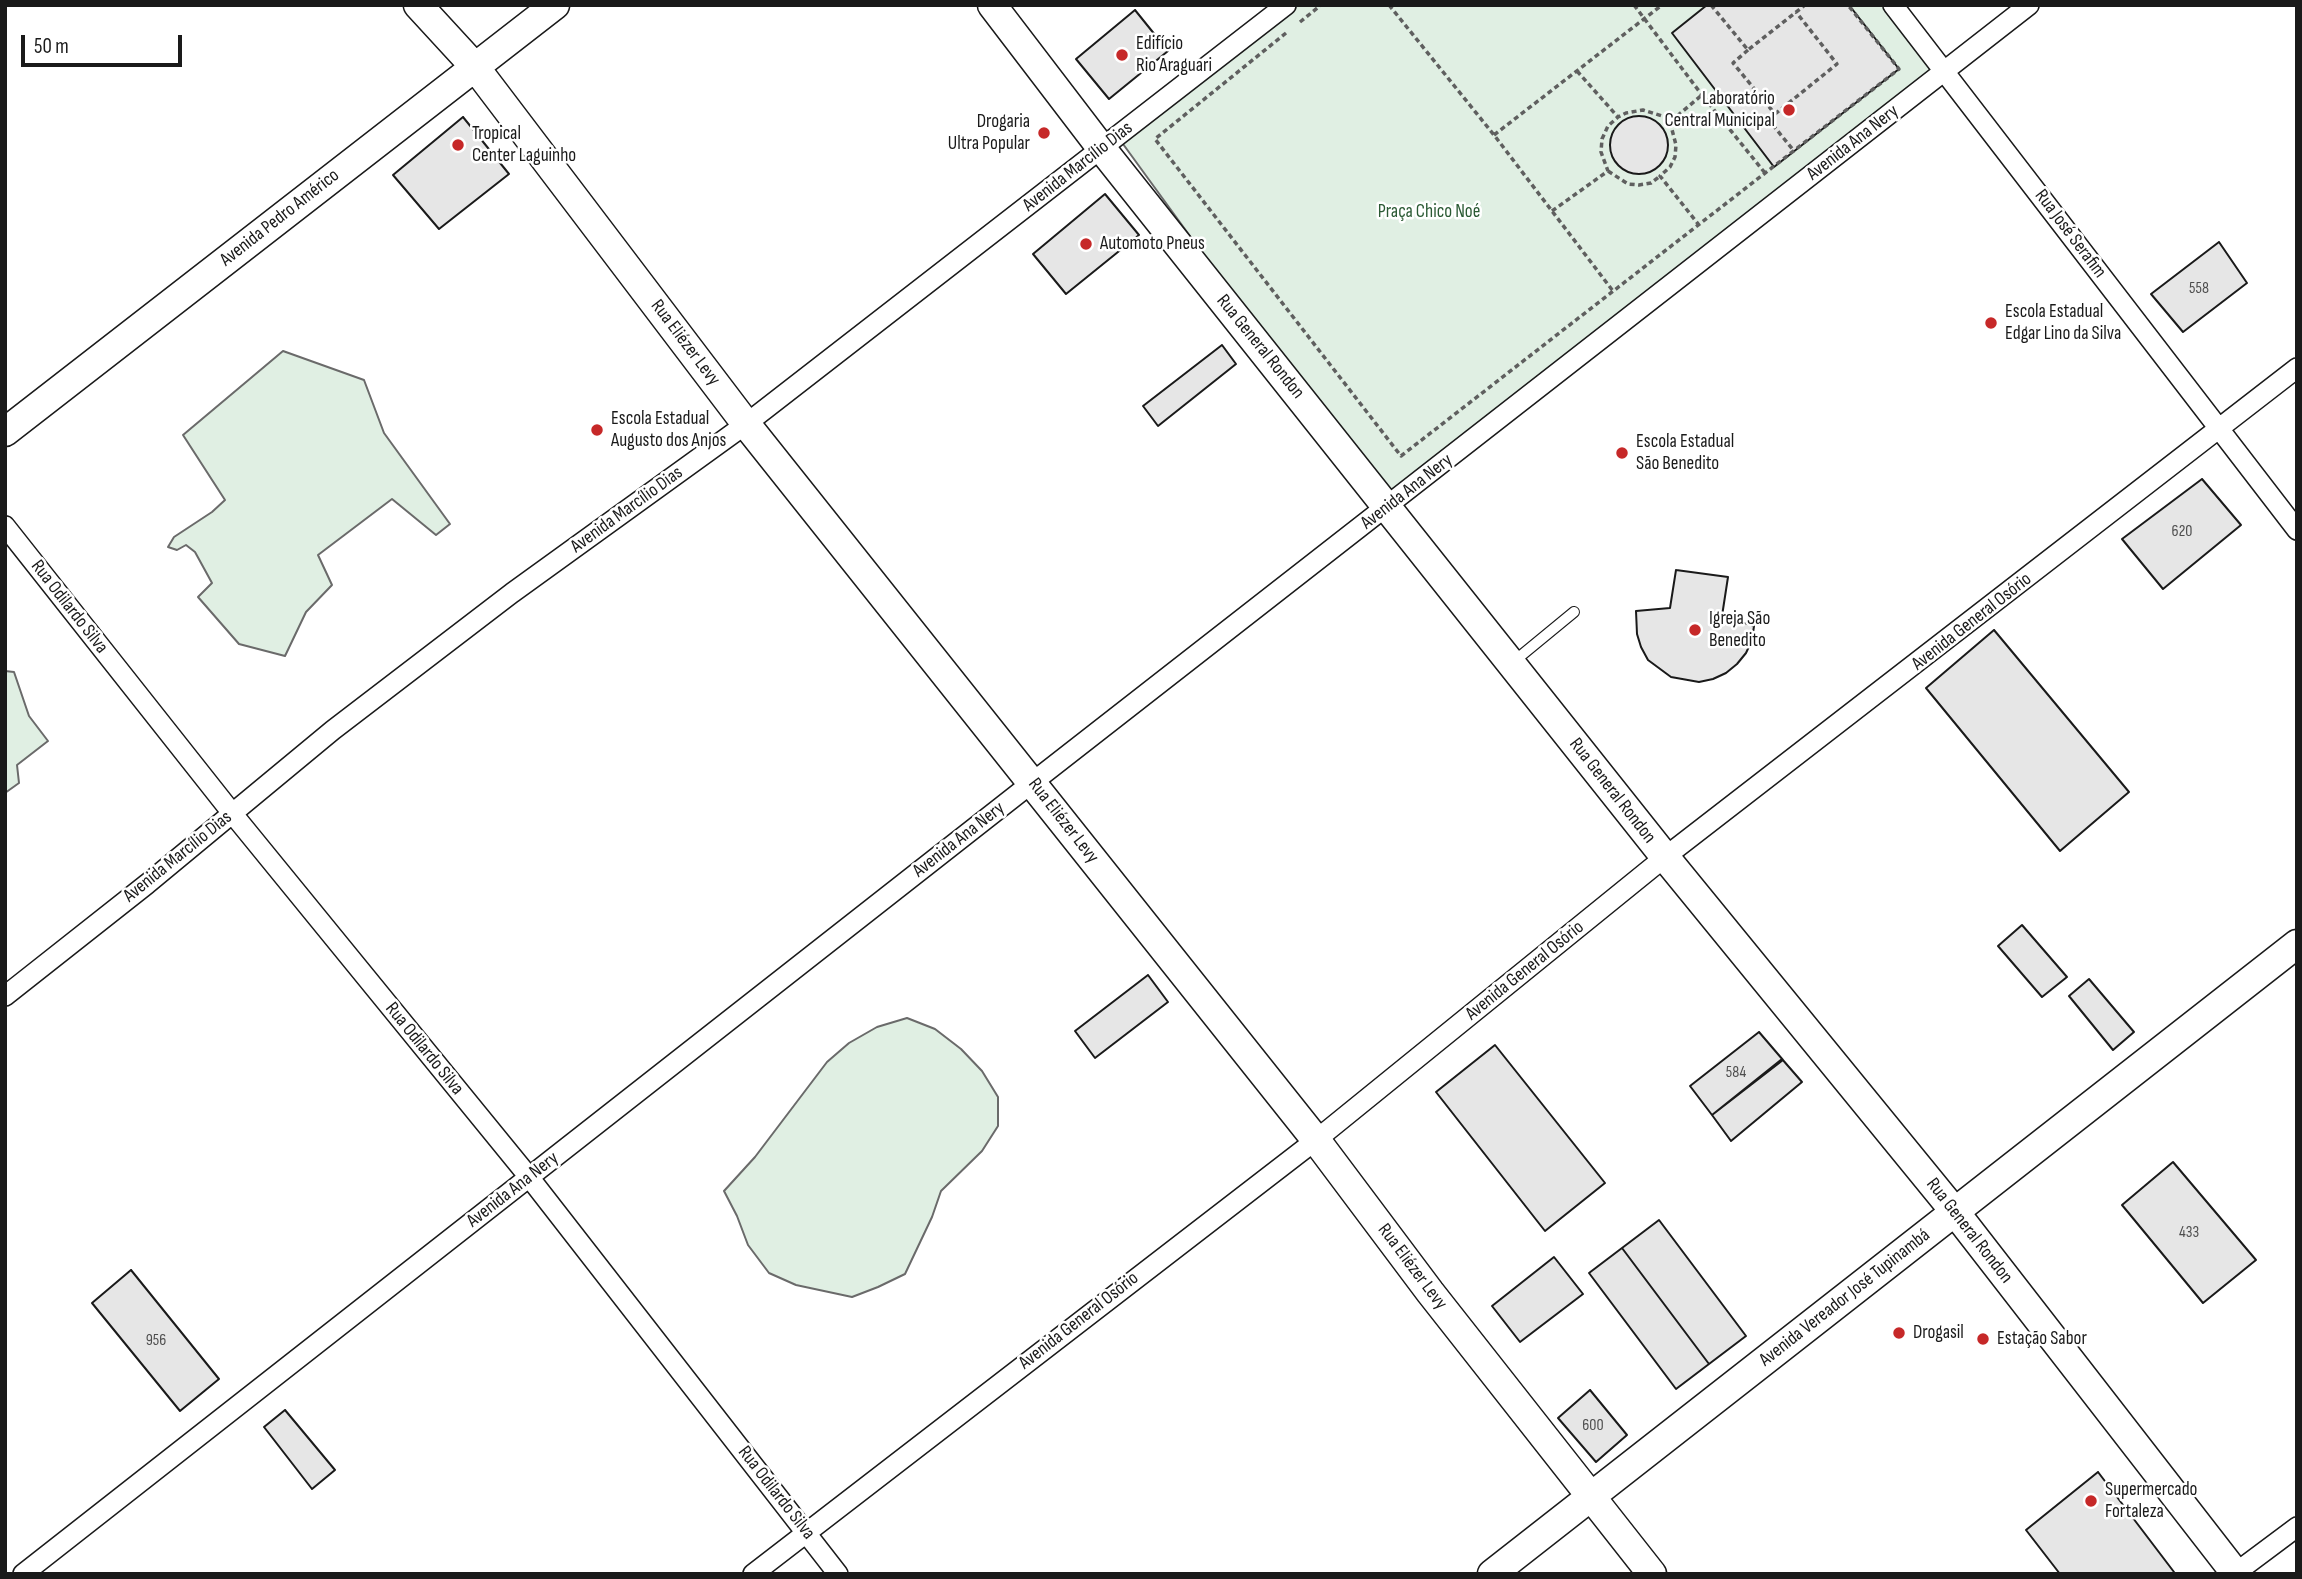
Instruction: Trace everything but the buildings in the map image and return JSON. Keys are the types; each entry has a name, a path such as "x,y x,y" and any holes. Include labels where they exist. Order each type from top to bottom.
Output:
{"main road":[{"name":"Rua Eliézer Levy","path":"418,5 475,67 746,424 1033,782 1652,1574"},
{"name":"Avenida Pedro Américo","path":"5,432 555,5"},
{"name":"Rua General Rondon","path":"992,5 1102,149 1665,858 1955,1212 2235,1573"},
{"name":"Avenida Vereador José Tupinambá","path":"1492,1574 2297,944"}],"street":[{"name":"Avenida Marcílio Dias","path":"5,996 147,884 333,730 512,593 746,424 1286,5"},
{"name":"Rua José Serafim","path":"1893,5 2297,530"},
{"name":"Avenida Ana Nery","path":"23,1574 2029,5"},
{"name":"Avenida General Osório","path":"753,1574 1315,1140 1665,858 2297,368"},
{"name":"Rua Odilardo Silva","path":"5,526 232,813 529,1177 838,1574"},
{"path":"2235,1573 2297,1527"}],"lane":[{"path":"1511,663 1574,612"}],"path":[{"path":"1300,22 1321,5"},
{"path":"1389,5 1494,135 1614,291"},
{"path":"1634,5 1765,173"},
{"path":"1494,135 1662,5"},
{"path":"1711,5 1748,50"},
{"path":"1775,114 1733,63 1805,5"},
{"path":"1290,30 1155,139 1401,456 1899,69 1848,5"},
{"path":"1795,151 1768,119 1837,64 1797,12"},
{"path":"1577,71 1618,117"},
{"path":"1670,122 1702,94"},
{"path":"1643,110 1662,116 1670,122 1676,145 1675,157 1670,167 1651,183 1628,184 1608,171 1601,152 1602,139 1608,126 1618,117 1643,110"},
{"path":"1552,211 1608,171"},
{"path":"1660,176 1699,225"}],"green space":[{"name":"Praça Chico Noé","path":"1276,5 1896,5 1946,71 1387,507 1115,133"},
{"path":"283,351 364,380 384,433 450,524 436,535 392,499 318,555 332,585 306,612 285,656 239,644 198,597 212,583 195,552 186,545 177,550 168,547 174,537 225,500 183,435"},
{"path":"5,671 14,672 29,716 48,741 17,765 19,783 5,793"},
{"path":"907,1018 935,1029 961,1049 982,1071 998,1097 998,1126 982,1151 941,1191 905,1274 852,1297 796,1285 769,1273 748,1245 724,1191 755,1157 827,1062 849,1043 877,1027"}],"place":[{"name":"Edifício Rio Araguari","path":"1122,55"},
{"name":"Laboratório Central Municipal","path":"1789,110"},
{"name":"Drogaria Ultra Popular","path":"1044,133"},
{"name":"Tropical Center Laguinho","path":"458,145"},
{"name":"Automoto Pneus","path":"1086,244"},
{"name":"Escola Estadual Edgar Lino da Silva","path":"1991,323"},
{"name":"Escola Estadual Augusto dos Anjos","path":"597,430"},
{"name":"Escola Estadual São Benedito","path":"1622,453"},
{"name":"Igreja São Benedito","path":"1695,630"},
{"name":"Drogasil","path":"1899,1333"},
{"name":"Estação Sabor","path":"1983,1339"},
{"name":"Supermercado Fortaleza","path":"2091,1501"}]}
